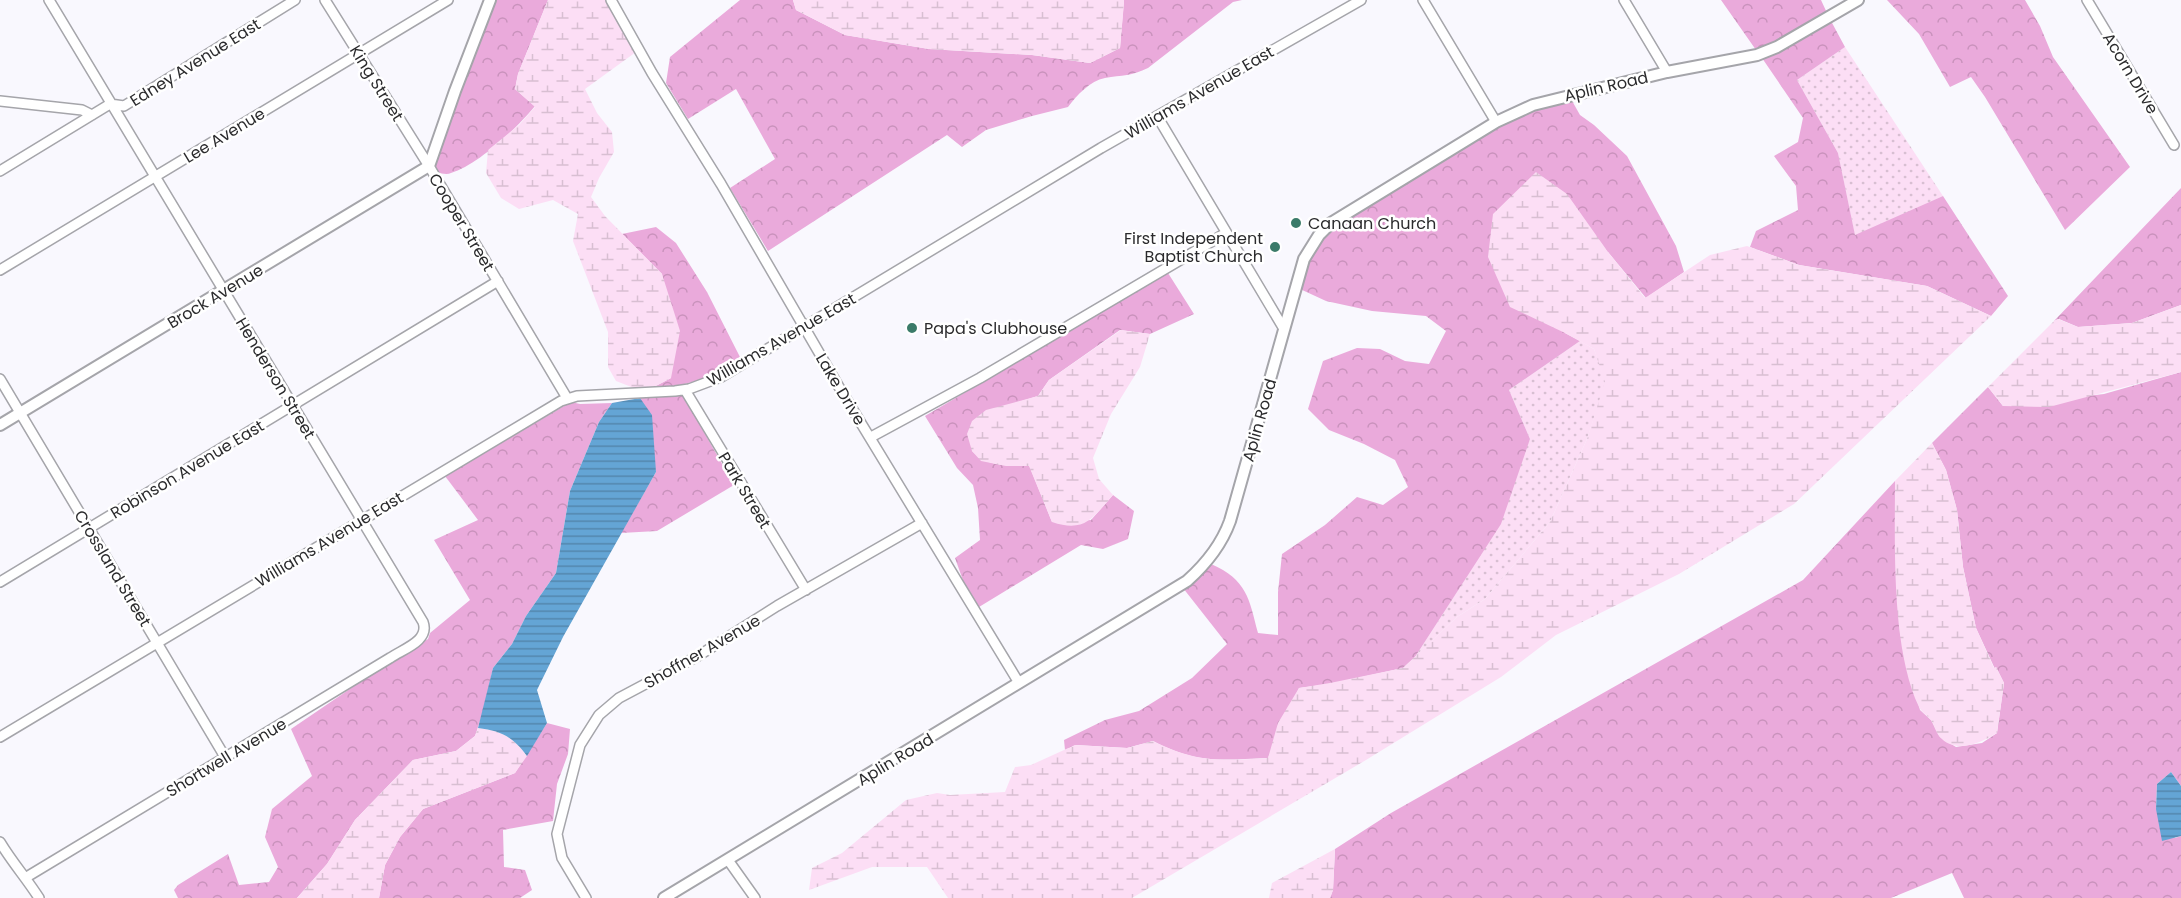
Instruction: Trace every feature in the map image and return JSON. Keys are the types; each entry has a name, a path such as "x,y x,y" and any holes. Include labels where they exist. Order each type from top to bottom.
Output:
{"street":[{"name":"Henderson Street","path":"49,0 423,622 425,634"},
{"name":"Edney Avenue East","path":"0,171 110,104 124,106 295,0"},
{"name":"King Street","path":"325,0 429,166"},
{"name":"Lee Avenue","path":"0,270 448,0"},
{"name":"Cooper Street","path":"490,0 429,166 567,398"},
{"name":"Lake Drive","path":"611,0 803,326 1019,683"},
{"name":"Williams Avenue East","path":"0,737 567,398 685,390 721,377 1157,116 1361,0"},
{"path":"1423,0 1496,122"},
{"path":"1624,0 1667,72"},
{"name":"Aplin Road","path":"664,898 1186,581 1210,558 1224,537 1230,521 1304,259 1323,230 1367,200 1496,122 1549,100 1769,51 1858,0"},
{"name":"Acorn Drive","path":"2087,0 2174,145"},
{"path":"0,102 82,110 92,115"},
{"path":"1157,116 1284,329"},
{"name":"Brock Avenue","path":"0,425 429,166"},
{"path":"871,437 980,378 1226,232"},
{"name":"Robinson Avenue East","path":"0,582 498,282"},
{"name":"Crossland Street","path":"0,379 225,757"},
{"name":"Park Street","path":"685,390 806,590"},
{"name":"Shoffner Avenue","path":"586,898 561,858 557,830 577,754 586,733 599,716 620,698 698,656 922,523"},
{"name":"Shortwell Avenue","path":"25,878 390,658 425,634"},
{"path":"0,842 17,870 39,898"},
{"path":"728,860 755,898"}],"green space":[{"path":"495,0 548,0 518,74 515,89 535,106 508,135 485,154 462,169 449,174 437,173 433,166"},
{"path":"548,0 606,0 636,52 585,89 597,113 612,132 614,152 591,197 605,216 662,274 680,331 671,378 652,388 634,388 616,381 608,367 608,332 573,241 578,214 553,200 519,209 501,198 486,173 488,150 519,125 535,107 515,89 518,74"},
{"path":"740,0 793,0 796,10 845,35 929,49 1032,55 1090,63 1120,48 1124,0 1242,0 1233,2 1148,68 1094,82 1068,107 986,130 962,147 947,135 768,251 730,188 775,159 736,89 688,119 666,83 670,57"},
{"path":"793,0 1124,0 1124,3 1120,48 1090,63 1032,55 929,49 845,35 796,10"},
{"path":"1721,0 1821,0 1827,13 1775,43 1756,50"},
{"path":"1887,0 2025,0 2040,26 2053,57 2130,167 2065,230 1971,77 1950,87 1919,34"},
{"path":"1831,21 1845,47 1797,80 1838,153 1855,235 1943,196 2008,296 1991,316 1927,286 1799,265 1750,247 1756,231 1798,210 1796,186 1774,156 1798,142 1803,118 1762,58"},
{"path":"1845,47 1943,196 1855,236 1838,153 1797,80"},
{"path":"1571,99 1580,115 1627,156 1676,246 1684,272 1646,298 1608,252 1565,333 1580,341 1509,390 1530,439 1501,524 1415,657 1403,668 1330,684 1299,688 1268,758 1209,759 1183,754 1153,741 1127,748 1076,745 1065,750 1064,740 1105,720 1139,711 1192,678 1227,644 1183,588 1211,564 1232,577 1245,591 1258,633 1278,635 1278,592 1282,554 1325,525 1357,497 1383,505 1408,487 1395,460 1329,430 1308,409 1323,361 1357,348 1380,349 1405,361 1429,364 1446,331 1426,316 1372,311 1326,301 1300,289 1309,263 1321,241 1334,227 1498,126 1535,109"},
{"path":"1536,172 1567,194 1608,252 1645,298 1710,255 1747,246 1799,265 1927,286 1991,316 1794,504 1679,574 1556,635 1501,677 1366,760 1132,898 948,898 927,867 872,867 809,890 812,868 842,853 906,800 937,793 950,795 1005,792 1015,767 1031,765 1075,745 1127,748 1153,741 1183,753 1209,759 1268,758 1278,723 1299,688 1403,668 1457,617 1485,599 1550,522 1587,439 1605,382 1594,349 1510,307 1488,257 1493,214"},
{"path":"2181,188 2181,305 2132,323 2078,327 2059,319 2054,321"},
{"path":"656,227 676,243 707,292 741,359 719,372 698,380 652,388 671,378 662,274 622,234"},
{"path":"1168,273 1194,314 1150,334 1120,330 1049,380 1038,396 1015,403 972,451 991,463 1029,465 1052,522 1091,520 1113,495 1134,511 1128,539 1103,549 1081,545 979,607 965,586 955,558 980,540 978,508 973,485 957,468 925,416"},
{"path":"2181,305 2181,372 2049,407 2003,406 1988,387 2058,319 2078,327 2132,323"},
{"path":"1121,330 1150,334 1140,367 1111,414 1093,458 1099,479 1113,495 1094,517 1081,524 1073,526 1052,522 1029,466 1006,466 981,461 972,451 967,434 972,421 986,410 1038,396 1049,380"},
{"path":"1580,341 1594,349 1606,382 1587,439 1550,522 1485,599 1457,617 1415,657 1466,578 1530,439 1509,390"},
{"path":"2181,372 2181,786 2171,772 2157,784 2156,808 2175,838 2181,836 2181,898 1964,898 1952,873 1891,898 1330,898 1333,890 1335,849 1391,813 1803,580 1895,481 1900,633 1920,710 1931,720 1940,737 1956,747 1982,743 1997,733 2004,683 1976,628 1963,567 1957,510 1946,470 1932,443 1988,387 2003,406 2104,394"},
{"path":"683,395 734,485 657,531 621,533 656,472 639,397"},
{"path":"571,402 612,403 599,422 570,491 556,573 526,616 512,644 493,668 475,736 456,751 413,760 355,820 327,864 297,898 178,898 174,890 178,885 228,854 239,885 269,882 278,867 265,837 272,809 312,776 291,729 428,639 430,633 470,600 434,540 478,520 445,476"},
{"path":"1932,443 1946,470 1957,510 1963,567 1976,628 1994,668 1996,667 2004,683 1997,733 1976,743 1960,746 1945,742 1939,736 1931,720 1919,707 1903,656 1896,596 1895,481"},
{"path":"547,723 570,729 568,754 557,784 553,821 503,830 504,867 525,870 532,890 520,898 379,898 385,865 400,837 423,809 515,773"},
{"path":"478,728 506,736 522,749 527,756 515,773 423,809 400,837 385,865 379,898 297,898 327,864 355,820 413,760 456,751 475,736"},
{"path":"1335,849 1333,890 1330,898 1269,898 1272,883"}],"water":[{"path":"640,398 652,415 656,472 563,637 537,690 547,723 527,756 505,736 478,728 493,668 512,644 526,616 556,573 570,491 599,422 612,403"},
{"path":"2171,772 2181,786 2181,836 2162,841 2156,809 2157,784"}],"place":[{"name":"Canaan Church","path":"1296,223"},
{"name":"First Independent Baptist Church","path":"1275,247"},
{"name":"Papa's Clubhouse","path":"912,328"}]}
